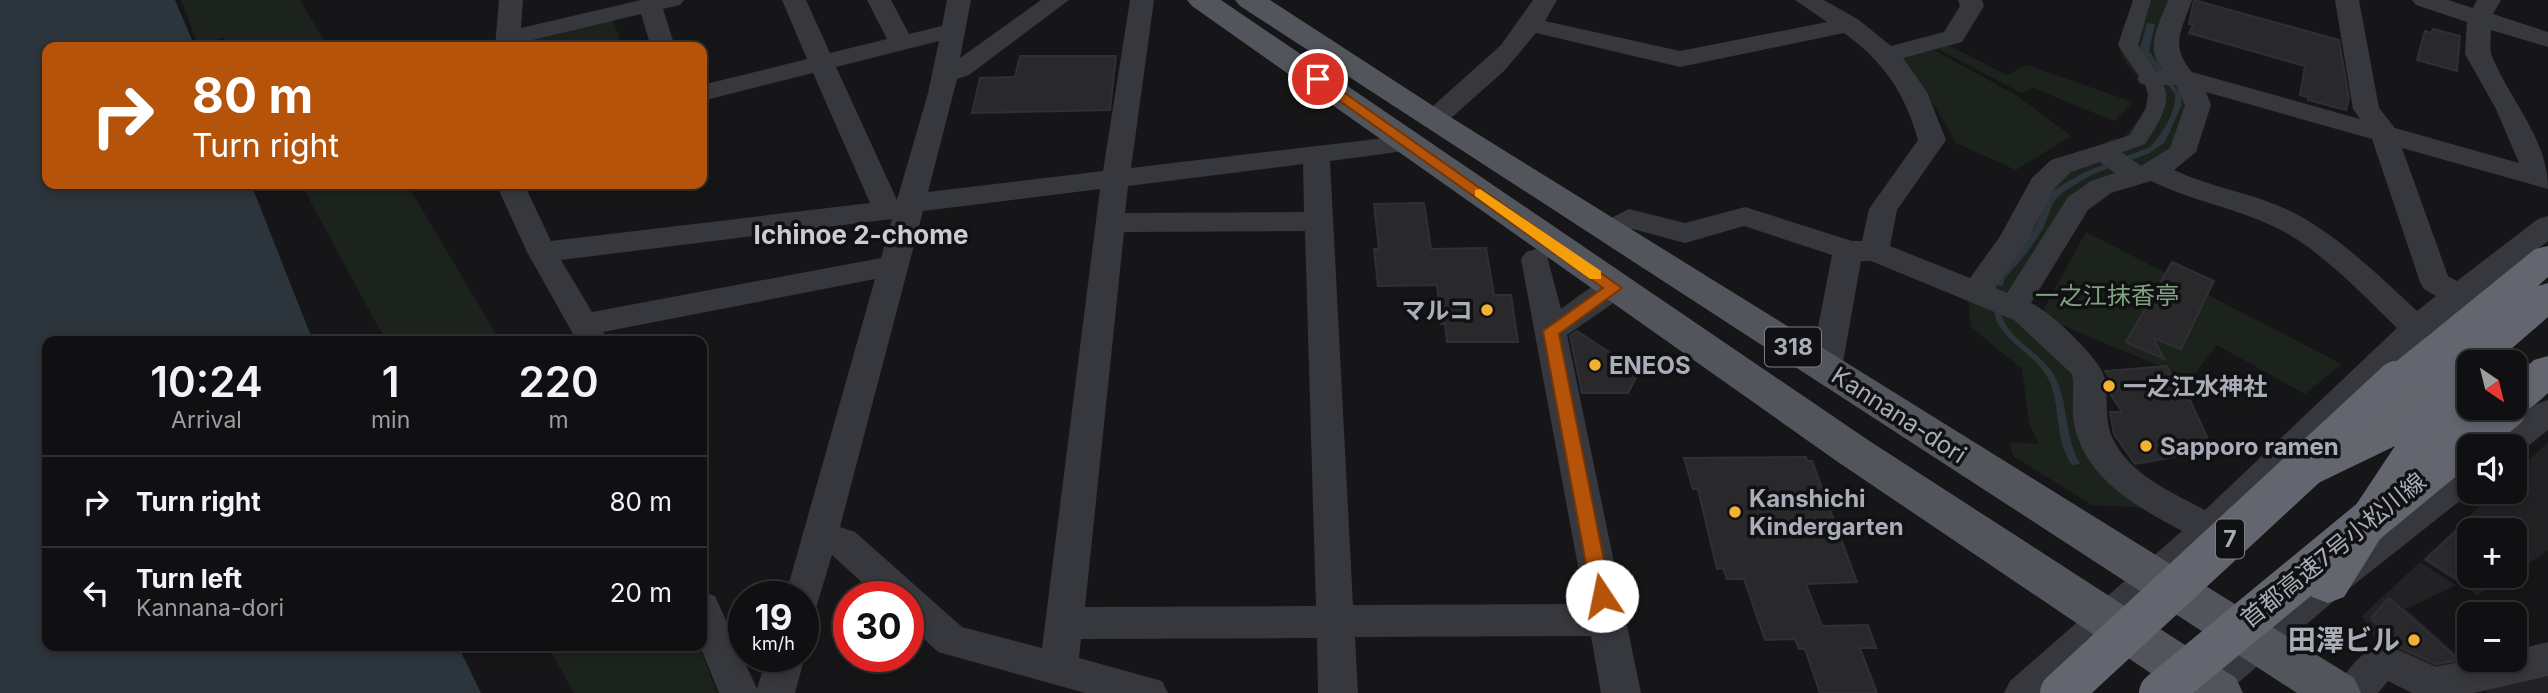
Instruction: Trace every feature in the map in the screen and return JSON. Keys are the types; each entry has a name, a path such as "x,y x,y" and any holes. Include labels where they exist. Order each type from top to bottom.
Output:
{"highway":[{"name":"7","path":"2061,693 2397,382 2548,258"},
{"path":"2485,350 2548,296"},
{"path":"2524,350 2548,329"},
{"name":"首都高速7号小松川線","path":"2160,693 2532,410 2548,370"},
{"path":"2216,521 2376,438 2450,404"},
{"path":"2328,584 2408,459 2450,404"}],"main road":[{"name":"Kannana-dori","path":"1202,0 1422,132 1611,230 2337,693"},
{"name":"Kannana-dori","path":"1250,0 1422,132 1614,288 2208,690"}],"street":[{"path":"508,42 511,0"},
{"path":"794,0 822,63 902,206"},
{"path":"879,0 901,43"},
{"path":"807,581 892,266 902,206 945,75 959,0"},
{"path":"945,75 960,70 1058,0"},
{"path":"1059,669 1115,180 1142,0"},
{"path":"542,252 1316,153 1422,132 1490,71 1532,25 1545,0"},
{"path":"1807,0 1850,24 1888,54 1926,112 1932,140 1883,209 1861,251 1826,368"},
{"path":"1888,54 1954,37 1972,6 1970,0"},
{"path":"1976,293 2012,241 2042,184 2061,166 2126,165 2182,152 2198,105 2192,88 2165,78 2129,45 2142,0"},
{"path":"2013,307 2078,204 2126,165 2132,143 2149,124 2165,78 2165,44 2180,0"},
{"path":"2347,0 2367,109 2383,131 2435,282 2457,295"},
{"path":"2424,0 2484,9 2548,40"},
{"path":"512,42 651,3 662,42"},
{"path":"2484,9 2478,54 2543,178"},
{"path":"1532,25 1680,59 1850,24"},
{"path":"707,92 954,30"},
{"path":"2165,78 2383,131 2543,178"},
{"path":"1316,153 1338,693"},
{"path":"2126,165 2195,191 2226,197 2288,222 2348,264 2417,328"},
{"path":"512,189 542,252 589,333 892,266"},
{"path":"1611,230 1629,218 1685,233 1745,216 1861,251 2025,312 2087,369 2091,379 2091,426 2103,457 2141,492 2216,521"},
{"path":"1112,223 1320,221"},
{"path":"2024,693 2216,521 2417,328 2548,226"},
{"path":"1536,259 1621,693"},
{"path":"1550,331 1614,288"},
{"path":"2514,434 2532,410"},
{"path":"2208,690 2258,643 2328,584 2457,483"},
{"path":"819,539 842,542 885,581"},
{"path":"924,616 951,640 1148,693"},
{"path":"707,619 739,693"},
{"path":"1065,623 1607,620"},
{"path":"2354,693 2382,660 2441,689 2548,659"},
{"path":"775,693 781,672"}],"shaded area":[{"path":"0,0 175,0 193,42 42,42 42,189 253,189 311,336 42,336 42,651 460,651 481,693 0,693"},
{"path":"2147,23 2155,24 2149,51 2181,95 2182,104 2165,142 2150,153 2091,175 2062,193 2053,203 2043,229 2005,278 2002,287 1994,284 2036,226 2046,200 2055,189 2085,172 2150,147 2163,130 2171,116 2175,94 2140,49"},
{"path":"1994,306 2001,310 2003,319 2014,335 2039,357 2058,383 2074,452 2080,464 2072,465 2066,454 2051,384 2039,365 1999,326"},
{"path":"2548,442 2548,551 2527,564 2527,518 2467,518 2482,504 2527,504 2527,462"},
{"path":"2457,527 2457,582 2422,560"},
{"path":"2420,562 2456,585 2406,609 2457,655 2457,670 2438,678 2381,648 2362,616"},
{"path":"2466,588 2488,588 2477,595"},
{"path":"2548,672 2548,693 2486,693 2487,687"}],"green space":[{"path":"181,0 300,0 325,42 226,42 223,38 197,42"},
{"path":"2135,0 2171,0 2188,101 2172,148 2152,162 2092,181 2008,295 1972,285 2034,179 2112,139 2124,138 2144,112 2150,91 2129,67 2120,50 2122,31"},
{"path":"612,18 621,42 516,42"},
{"path":"1946,44 2007,75 2026,65 2133,102 2114,121 2033,88 2021,93 1934,47"},
{"path":"1934,50 2016,95 2071,136 2016,170 1956,143 1939,113 1897,57"},
{"path":"304,189 410,189 497,336 383,336"},
{"name":"一之江抹香亭","path":"2086,232 2342,364 2305,394 2217,345 2191,379 2040,316"},
{"path":"1968,298 2018,317 2077,371 2079,383 2151,508 2092,505 2013,456 2009,442 2039,444 2029,423 2022,369 1971,327"},
{"path":"551,651 701,651 717,693 574,693"}],"building":[{"path":"2194,0 2339,40 2349,98 2346,110 2308,100 2308,97 2300,95 2305,66 2189,33 2193,25 2189,24"},
{"path":"2433,29 2460,36 2457,71 2417,60 2425,31 2431,33"},
{"path":"1020,56 1116,56 1110,110 972,113 980,78 1015,77"},
{"path":"1424,203 1431,249 1486,248 1494,295 1511,295 1518,342 1447,342 1445,324 1441,324 1437,285 1378,286 1374,249 1379,249 1374,204"},
{"path":"2172,262 2214,281 2181,349 2153,338 2164,359 2126,342"},
{"path":"1577,331 1639,372 1628,393 1582,393 1570,336"},
{"path":"2167,366 2184,399 2190,400 2213,450 2135,464 2114,434 2110,412 2122,412 2109,392 2108,383 2114,383 2105,371"},
{"path":"1806,457 1807,461 1812,461 1857,582 1806,584 1822,626 1868,625 1876,648 1860,648 1877,693 1820,693 1805,649 1799,649 1795,639 1765,640 1744,579 1727,579 1723,568 1717,569 1698,489 1693,489 1684,458"},
{"path":"2457,530 2457,579 2426,559"},
{"name":"田澤ビル","path":"2389,598 2457,660 2436,664 2399,647 2371,618"}],"slow traffic":[{"path":"1480,193 1596,275"}],"place":[{"name":"マルコ","path":"1487,310"},
{"name":"ENEOS","path":"1595,365"},
{"name":"一之江水神社","path":"2109,386"},
{"name":"Sapporo ramen","path":"2146,446"},
{"name":"Kanshichi Kindergarten","path":"1735,512"},
{"name":"田澤ビル","path":"2414,640"}],"district":[{"name":"Ichinoe 2-chome","path":"861,234"}],"route":[{"path":"1318,79 1614,288 1550,331 1602,596"}]}
